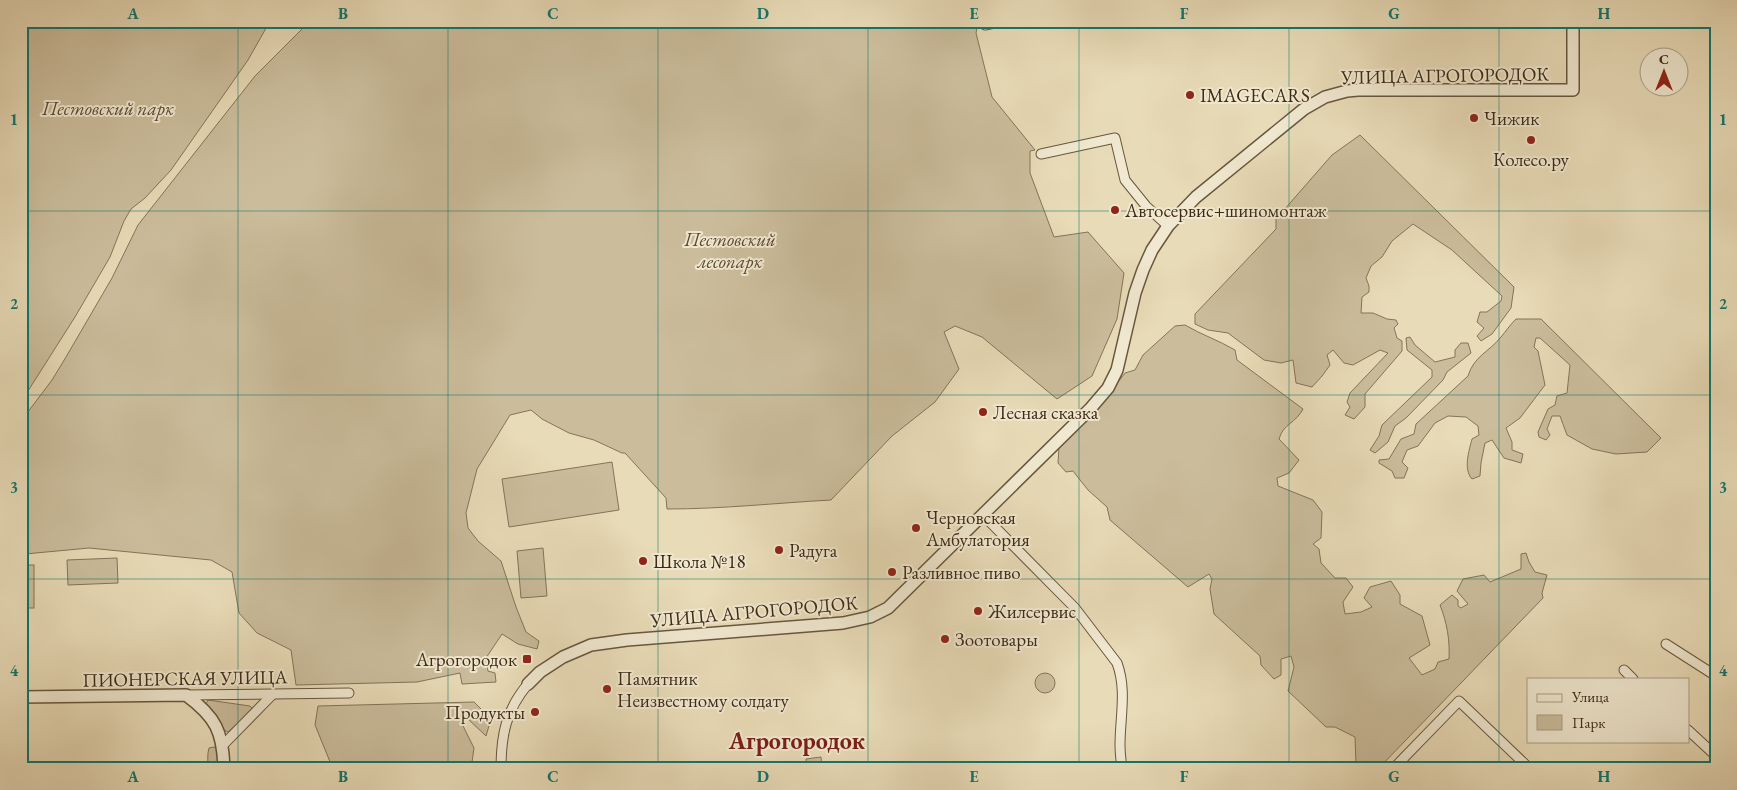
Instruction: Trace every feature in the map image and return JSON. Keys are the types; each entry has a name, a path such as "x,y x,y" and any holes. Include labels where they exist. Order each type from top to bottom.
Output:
{"street":[{"path":"985,25 1004,21"},
{"name":"УЛИЦА АГРОГОРОДОК","path":"501,769 505,725 511,708 528,684 540,672 578,650 627,640 843,623 870,618 888,608 1108,388 1117,370 1128,316 1143,270 1152,250 1168,226 1196,197 1304,109 1325,97 1346,91 1573,90 1573,21"},
{"path":"1041,154 1116,138 1125,180 1146,206 1168,226"},
{"path":"983,515 1075,608 1117,663 1123,686 1120,746 1122,769"},
{"path":"1666,644 1716,676"},
{"path":"1624,670 1632,678"},
{"path":"222,745 273,694"},
{"name":"ПИОНЕРСКАЯ УЛИЦА","path":"21,697 349,694"},
{"path":"186,695 205,709 218,728 224,769"},
{"path":"1394,768 1459,701 1530,769"},
{"path":"1690,732 1716,756"}],"green space":[{"name":"Пестовский парк","path":"21,21 268,21 248,60 171,170 145,198 131,209 124,221 110,257 75,317 21,402"},
{"name":"Пестовский лесопарк","path":"310,21 978,21 976,33 992,97 1035,150 1030,151 1030,173 1054,237 1088,232 1124,273 1117,319 1092,376 1057,399 982,337 955,326 944,332 959,369 935,402 892,436 831,500 667,509 666,498 625,453 594,440 569,433 542,419 531,410 510,415 477,469 466,513 468,528 478,541 501,561 526,632 539,641 537,649 518,644 502,634 486,658 488,671 495,673 496,682 462,684 460,673 417,682 296,685 291,650 257,633 239,613 232,572 211,560 89,548 21,554 21,421 52,380 66,357 112,278 138,225 255,76"},
{"path":"1360,135 1514,287 1511,308 1492,334 1481,341 1477,336 1484,328 1477,322 1480,312 1487,312 1501,301 1502,296 1452,250 1413,224 1392,241 1382,257 1371,266 1366,278 1369,292 1362,297 1361,313 1373,313 1387,319 1396,320 1398,324 1394,328 1397,338 1402,341 1402,351 1365,394 1365,407 1354,419 1345,415 1350,407 1347,402 1350,393 1388,353 1380,350 1353,365 1344,363 1333,350 1327,355 1330,365 1312,387 1296,383 1293,360 1281,363 1264,360 1228,333 1208,330 1195,324 1195,314 1276,229 1276,219 1332,155"},
{"path":"1516,319 1541,319 1661,438 1647,452 1616,454 1592,449 1567,435 1560,416 1552,416 1547,429 1550,435 1546,440 1539,437 1538,432 1548,409 1555,405 1557,396 1567,393 1570,365 1540,338 1536,338 1534,347 1538,351 1545,385 1520,418 1506,428 1512,442 1512,450 1523,454 1521,463 1504,458 1492,440 1485,443 1480,476 1472,479 1467,465 1472,439 1479,435 1478,426 1466,417 1448,416 1435,423 1418,446 1407,450 1402,462 1408,468 1404,478 1395,478 1392,471 1379,463 1379,460 1389,459 1401,439 1414,434 1416,424 1468,376 1478,359"},
{"path":"1185,325 1235,350 1237,360 1303,409 1283,430 1279,439 1299,460 1289,473 1277,478 1278,486 1313,500 1322,512 1321,538 1313,544 1319,549 1321,563 1335,578 1346,578 1353,587 1343,602 1345,614 1361,612 1372,607 1364,598 1370,587 1391,581 1400,595 1400,604 1422,616 1430,645 1409,658 1422,675 1435,669 1438,662 1449,659 1448,632 1440,605 1452,595 1458,600 1458,606 1461,608 1468,604 1457,591 1463,579 1484,575 1490,582 1521,569 1521,554 1526,553 1535,572 1547,575 1542,593 1543,598 1378,769 1351,769 1356,765 1355,737 1335,727 1326,727 1288,691 1294,667 1291,656 1281,659 1281,675 1274,679 1261,665 1260,656 1214,614 1210,589 1212,579 1209,574 1188,587 1110,520 1107,507 1088,490 1073,471 1066,472 1058,463 1059,447 1105,399 1125,373 1135,370 1143,355 1175,326"},
{"path":"1410,337 1415,345 1435,362 1455,357 1455,350 1461,343 1468,343 1471,353 1447,372 1443,380 1406,418 1395,426 1388,442 1375,453 1370,450 1379,436 1382,425 1432,377 1432,370 1407,350 1406,338"},
{"path":"612,462 619,510 509,527 502,479"},
{"path":"543,548 547,596 521,598 517,551"},
{"path":"117,558 118,583 68,585 67,560"},
{"path":"21,565 34,565 34,608 21,608"},
{"path":"1045,673 1052,676 1055,683 1052,690 1045,693 1038,690 1035,683 1038,676"},
{"path":"208,700 250,706 253,709 228,732 224,730 206,704"},
{"path":"474,702 491,719 486,736 467,718 462,724 474,748 471,769 333,769 315,725 318,706"},
{"path":"214,747 219,750 219,769 208,769 209,748"},
{"path":"821,757 822,769 807,769 806,759"}],"place":[{"name":"IMAGECARS","path":"1190,95"},
{"name":"Чижик","path":"1474,118"},
{"name":"Колесо.ру","path":"1531,140"},
{"name":"Автосервис+шиномонтаж","path":"1115,210"},
{"name":"Лесная сказка","path":"983,412"},
{"name":"Черновская Амбулатория","path":"916,528"},
{"name":"Радуга","path":"779,550"},
{"name":"Школа №18","path":"643,561"},
{"name":"Разливное пиво","path":"892,572"},
{"name":"Жилсервис","path":"978,611"},
{"name":"Зоотовары","path":"945,639"},
{"name":"Агрогородок","path":"527,659"},
{"name":"Памятник Неизвестному солдату","path":"607,689"},
{"name":"Продукты","path":"535,712"}],"district":[{"name":"Агрогородок","path":"797,741"}]}
